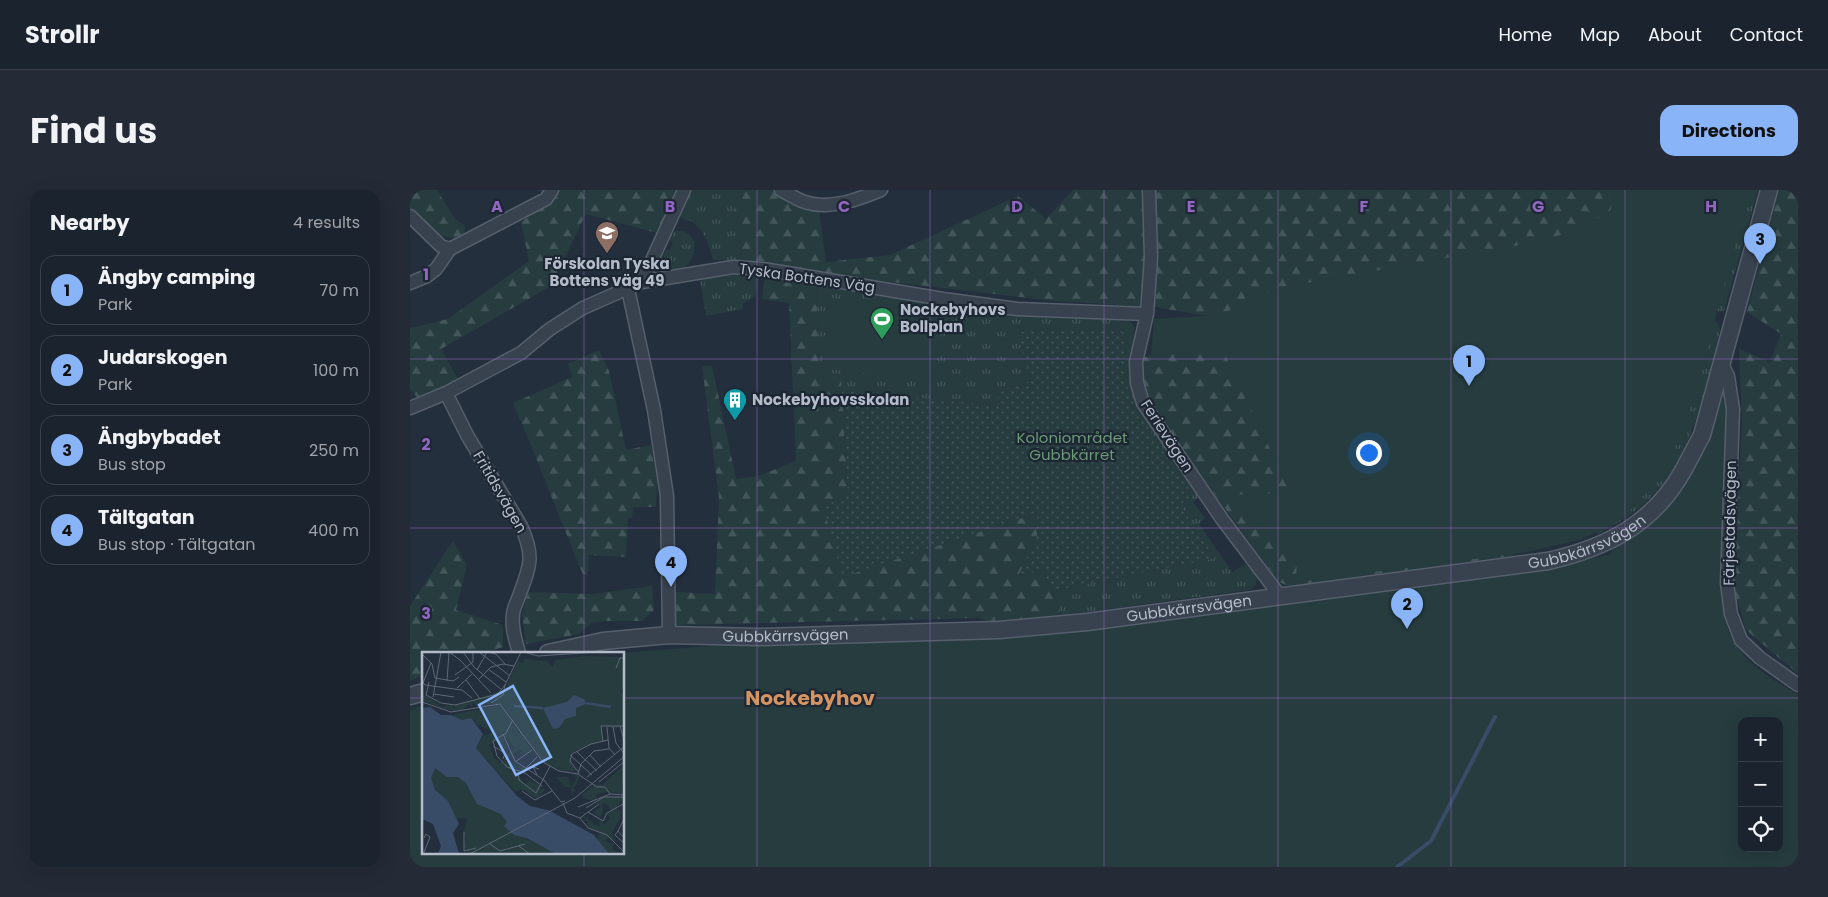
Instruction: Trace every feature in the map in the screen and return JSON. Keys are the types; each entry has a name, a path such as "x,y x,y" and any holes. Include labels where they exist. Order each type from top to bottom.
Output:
{"street":[{"path":"410,283 427,276 436,269 450,250 546,199 552,190"},
{"path":"642,282 684,190"},
{"path":"782,190 803,201 823,206 862,198 881,190"},
{"name":"Ferievägen","path":"1149,190 1151,244 1147,314 1136,362 1136,384 1143,403 1222,518 1280,596"},
{"name":"Gubbkärrsvägen","path":"553,652 603,641 669,635 759,637 999,630 1087,622 1548,561 1572,556 1606,543 1643,519 1664,498 1683,471 1702,435 1769,190"},
{"path":"410,216 441,246 450,250"},
{"name":"Tyska Bottens Väg","path":"410,408 446,393 521,353 550,329 583,308 642,282 734,267 763,269 943,299 1017,309 1147,314"},
{"path":"628,289 654,410 667,496 669,635"},
{"name":"Färjestadsvägen","path":"1722,364 1728,376 1733,409 1727,583 1731,614 1741,640 1760,658 1798,685"},
{"name":"Fritidsvägen","path":"446,393 467,434 528,540 531,556 513,614 519,652"}],"green space":[{"path":"410,190 437,190 455,219 465,226 464,234 456,238 449,238 435,230 410,208"},
{"path":"540,190 679,190 657,233 586,214 551,286 441,349 458,379 418,398 410,389 410,328 448,319 529,261 521,222 547,204"},
{"path":"690,190 732,190 742,261 713,260 706,238 698,226 677,217"},
{"path":"732,190 782,190 818,204 826,262 890,255 1018,196 1046,219 1073,190 1617,190 1610,212 1574,231 1513,556 1288,586 1279,582 1149,405 1141,374 1142,358 1151,355 1208,316 1155,307 1055,301 874,280 742,261"},
{"path":"1617,190 1750,190 1688,418 1667,467 1624,518 1580,540 1527,552 1296,582 1297,562 1228,495 1291,493 1223,350 1151,355 1154,319 1219,315 1278,288 1537,242 1574,231 1610,212"},
{"path":"1750,190 1758,190 1724,311 1719,312 1709,308"},
{"path":"1779,190 1798,190 1798,674 1746,630 1734,590 1742,420 1739,349 1770,362 1781,334 1747,312"},
{"path":"675,231 686,232 692,238 694,246 693,255 689,263 682,268 672,269 660,263 666,250 670,250 673,242 670,240"},
{"path":"734,275 758,276 756,295 743,304 743,309 706,316 700,281"},
{"path":"765,276 816,283 819,373 841,376 848,496 843,576 1038,513 1037,539 1020,574 1043,571 1062,615 997,623 978,618 676,625 672,620 674,592 715,594 719,497 702,366 712,366 736,479 758,476 796,461 789,303 762,299"},
{"path":"816,283 1126,318 1134,326 1130,379 1139,407 1201,495 1193,502 1205,518 1199,524 1232,572 1244,565 1248,565 1257,577 1256,585 1250,590 1062,615 1052,591 1214,558 1180,505 1193,495 1135,407 1124,378 1127,333 1019,332 1031,383 1003,389 994,405 842,391 840,376 819,373"},
{"name":"Nockebyhovs Bollplan","path":"830,298 943,312 934,382 822,368"},
{"path":"1699,313 1716,321 1720,330 1702,400 1686,445 1662,485 1645,503 1598,534 1597,530"},
{"name":"Koloniområdet Gubbkärret","path":"1082,328 1127,333 1124,378 1135,407 1193,495 1180,505 1215,558 1052,591 1043,571 1019,574 1037,539 1037,513 843,577 823,506 848,496 842,391 994,405 1003,389 1031,383 1018,332"},
{"path":"599,350 609,371 626,450 651,445 657,482 656,507 633,507 632,518 628,518 626,557 589,555 588,575 583,575 513,403 572,377 568,364"},
{"path":"1722,388 1726,398 1723,532 1725,616 1732,639 1745,657 1780,684 1798,695 1798,867 410,867 410,710 422,705 422,854 625,854 625,653 765,642 988,639 1073,631 1508,575 1554,568 1611,554 1613,545 1648,523"},
{"path":"453,541 467,565 456,610 503,625 503,647 487,652 422,652 422,676 410,681 410,606"},
{"path":"652,586 654,610 642,621 591,623 579,634 526,644 522,614 528,592 591,594"}],"waterway":[{"path":"1397,867 1431,841 1495,717"}],"place":[{"name":"Förskolan Tyska Bottens väg 49","path":"607,254"},
{"name":"Ängbybadet","path":"1760,264"},
{"name":"Nockebyhovs Bollplan","path":"882,340"},
{"name":"Ängby camping","path":"1469,386"},
{"name":"Nockebyhovsskolan","path":"735,421"},
{"name":"Tältgatan","path":"671,587"},
{"name":"Judarskogen","path":"1407,629"}],"district":[{"name":"Nockebyhov","path":"810,698"}]}
